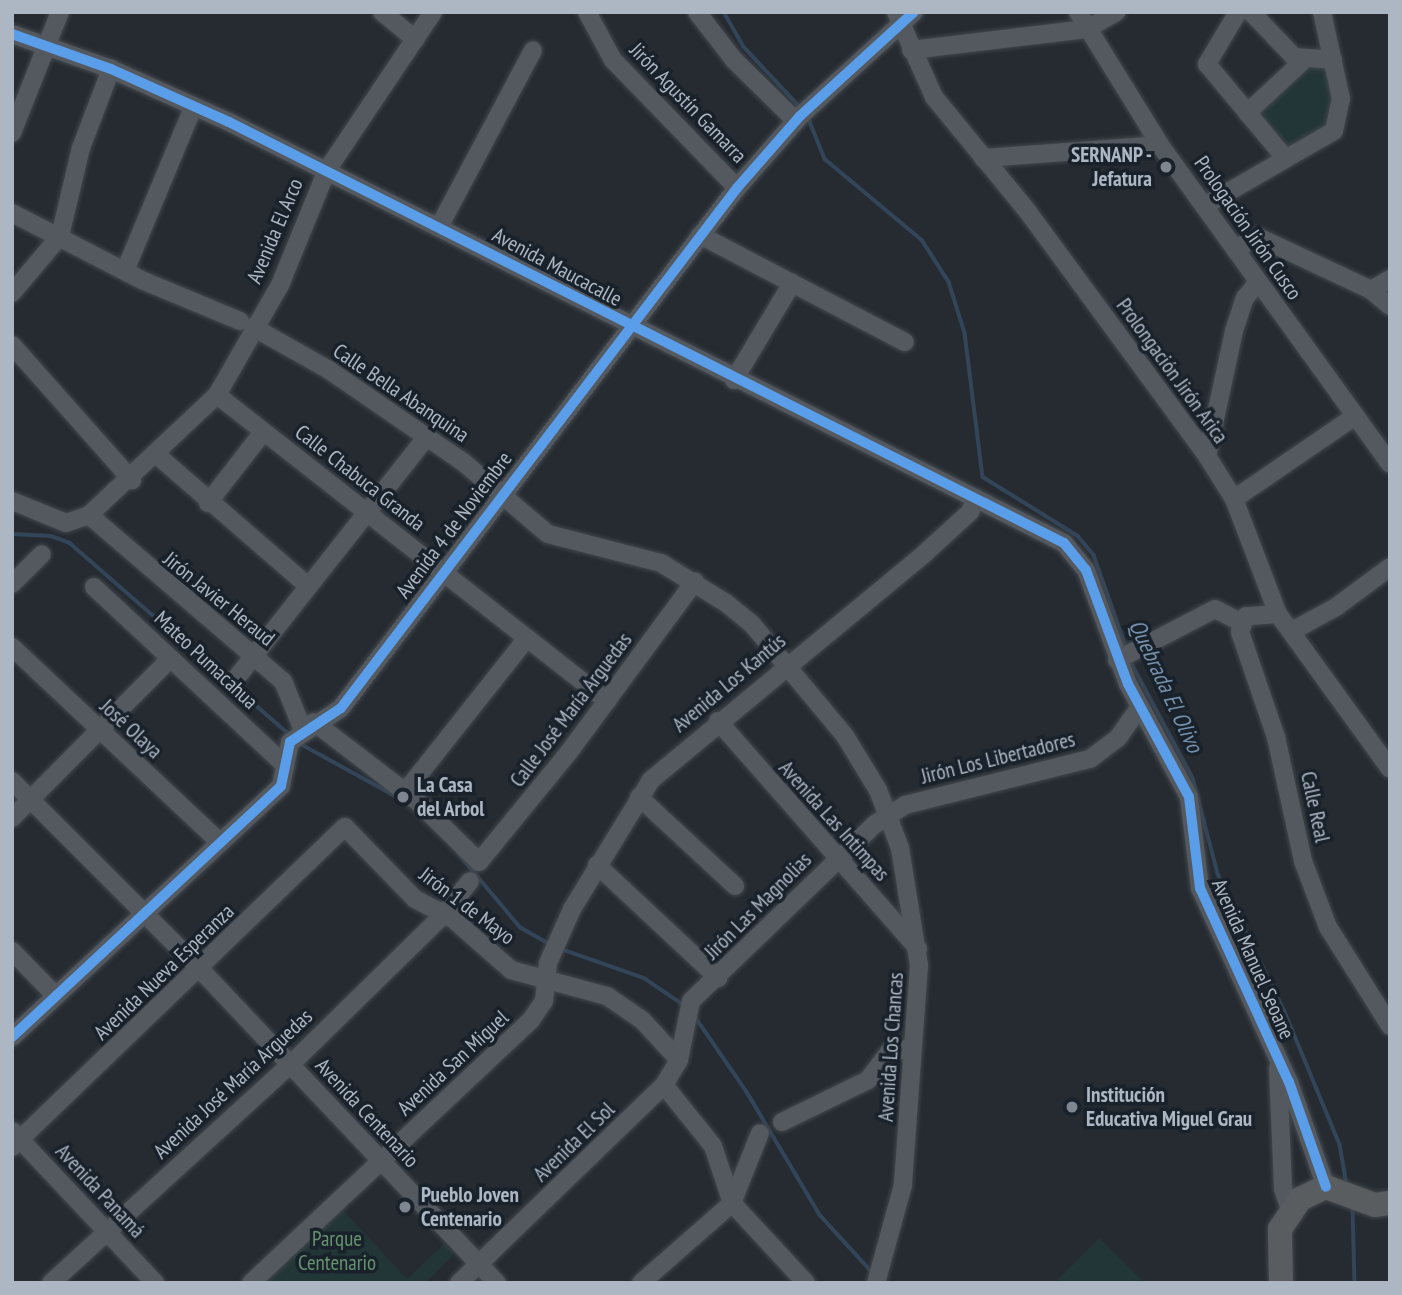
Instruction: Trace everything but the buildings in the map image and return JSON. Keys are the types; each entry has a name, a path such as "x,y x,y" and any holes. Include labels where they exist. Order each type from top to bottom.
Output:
{"highway":[{"path":"1290,1209 1310,1192 1333,1188 1380,1206"},
{"name":"Avenida Manuel Seoane","path":"1280,1283 1280,1229 1290,1209"},
{"name":"Avenida Manuel Seoane","path":"1290,1209 1294,1283"}],"street":[{"path":"12,133 60,12"},
{"path":"382,12 415,39"},
{"name":"Avenida El Arco","path":"89,515 158,456 217,395 246,324 280,285 327,170 433,12"},
{"name":"Jirón Agustín Gamarra","path":"587,12 614,60 737,188"},
{"path":"697,12 734,60 802,114"},
{"name":"Avenida 4 de Noviembre","path":"302,731 341,708 737,188 802,114 897,17 914,12"},
{"name":"Prologación Jirón Cusco","path":"1078,12 1160,145 1390,464"},
{"path":"911,50 1087,29 1116,12"},
{"path":"1238,12 1206,59 1285,158"},
{"path":"1251,12 1285,50 1303,61 1333,60"},
{"path":"1204,206 1334,131 1341,113 1322,12"},
{"name":"Prolongación Jirón Arica","path":"897,17 934,97 1207,456 1234,499 1278,614 1390,769"},
{"name":"Avenida Maucacalle","path":"12,34 111,69 327,170 629,328 976,498 1071,549 1086,570 1125,657 1140,707"},
{"path":"439,227 533,50"},
{"path":"1247,113 1303,61"},
{"path":"12,293 60,236 81,148 111,69"},
{"path":"125,271 194,108"},
{"path":"983,158 1160,145"},
{"name":"Calle Bella Abanquina","path":"12,214 125,271 246,324 329,370 502,494 548,534 642,555 695,581 741,614 787,665 845,736 889,814"},
{"path":"700,235 905,342"},
{"path":"1235,249 1258,237 1371,290 1390,306"},
{"path":"1371,290 1390,279"},
{"path":"1207,456 1234,331 1245,298 1258,282"},
{"path":"734,380 792,283"},
{"path":"12,345 132,480"},
{"name":"Calle Chabuca Granda","path":"217,395 607,701"},
{"path":"1234,499 1355,416"},
{"path":"208,503 263,432"},
{"path":"237,677 307,585 426,438"},
{"path":"158,456 208,503 307,585"},
{"name":"Avenida Los Kantús","path":"554,948 597,865 639,797 718,721 952,529 976,498"},
{"path":"12,501 65,523 89,515"},
{"name":"Jirón Javier Heraud","path":"89,515 283,681 302,731"},
{"path":"12,584 42,554"},
{"path":"1292,631 1336,607 1390,567"},
{"name":"Calle José María Arguedas","path":"405,792 479,862 607,701 695,581"},
{"name":"Mateo Pumacahua","path":"94,587 286,766"},
{"path":"1125,657 1215,609 1240,622 1255,613 1278,614"},
{"name":"Calle Real","path":"1240,622 1276,737 1303,861 1328,927 1390,1026"},
{"path":"12,1037 281,786 286,766 302,731 405,792 527,638"},
{"name":"José Olaya","path":"12,647 220,842"},
{"path":"12,818 170,659"},
{"name":"Jirón Los Libertadores","path":"889,814 949,792 1090,759 1118,738 1140,707"},
{"name":"Avenida Manuel Seoane","path":"1140,707 1189,797 1197,880 1333,1188"},
{"name":"Avenida Las Intimpas","path":"718,721 918,949"},
{"name":"Avenida Centenario","path":"12,781 200,968 497,1283"},
{"path":"639,797 735,886"},
{"name":"Jirón Las Magnolias","path":"687,1007 837,859 889,814"},
{"name":"Avenida Los Chancas","path":"876,1283 903,1185 918,949 889,814"},
{"name":"Jirón 1 de Mayo","path":"345,827 415,900 443,915 520,975 593,990 621,1004 679,1060"},
{"name":"Avenida Nueva Esperanza","path":"15,1139 200,968 345,827"},
{"path":"597,865 718,978"},
{"name":"Avenida José María Arguedas","path":"51,1283 291,1064 443,915 470,881"},
{"name":"Avenida San Miguel","path":"251,1283 531,1020 547,981 554,948"},
{"path":"12,951 55,995"},
{"name":"Avenida El Sol","path":"459,1283 664,1085 679,1060 687,1007"},
{"path":"782,1122 868,1080 889,1052 913,1048"},
{"name":"Avenida Manuel Seoane","path":"1279,1065 1283,1189 1290,1209"},
{"path":"664,1085 713,1146 732,1203 806,1283"},
{"path":"641,1283 732,1203 760,1133"},
{"name":"Avenida Panamá","path":"15,1139 155,1283"}],"green space":[{"path":"1310,64 1326,67 1337,102 1330,130 1287,149 1257,117 1258,108"},
{"name":"Parque Centenario","path":"339,1206 407,1279 445,1243 454,1254 425,1283 258,1283"},
{"path":"1099,1238 1145,1283 1055,1283"}],"waterway":[{"name":"Quebrada El Olivo","path":"724,12 744,47 801,108"},
{"name":"Quebrada El Olivo","path":"808,117 825,159 922,240 949,282 965,333 983,477 1078,536 1094,555 1127,649"},
{"path":"12,534 51,536 70,543 290,735"},
{"name":"Quebrada El Olivo","path":"1130,660 1193,778 1218,874 1285,1012 1340,1145 1347,1183"},
{"path":"299,743 399,798"},
{"path":"458,853 520,927 551,945"},
{"path":"561,949 644,978 684,1005"},
{"path":"694,1015 747,1092 820,1215 872,1272"},
{"name":"Quebrada El Olivo","path":"1353,1208 1355,1283"}],"cycle path":[{"path":"12,1037 281,786 290,742 341,708 737,188 800,116 914,12"},
{"path":"12,34 111,69 229,122 1064,543 1086,570 1128,684 1189,797 1200,888 1289,1082 1326,1187"}],"place":[{"name":"SERNANP - Jefatura","path":"1166,167"},
{"name":"La Casa del Arbol","path":"403,797"},
{"name":"Institución Educativa Miguel Grau","path":"1072,1107"},
{"name":"Pueblo Joven Centenario","path":"405,1207"}]}
